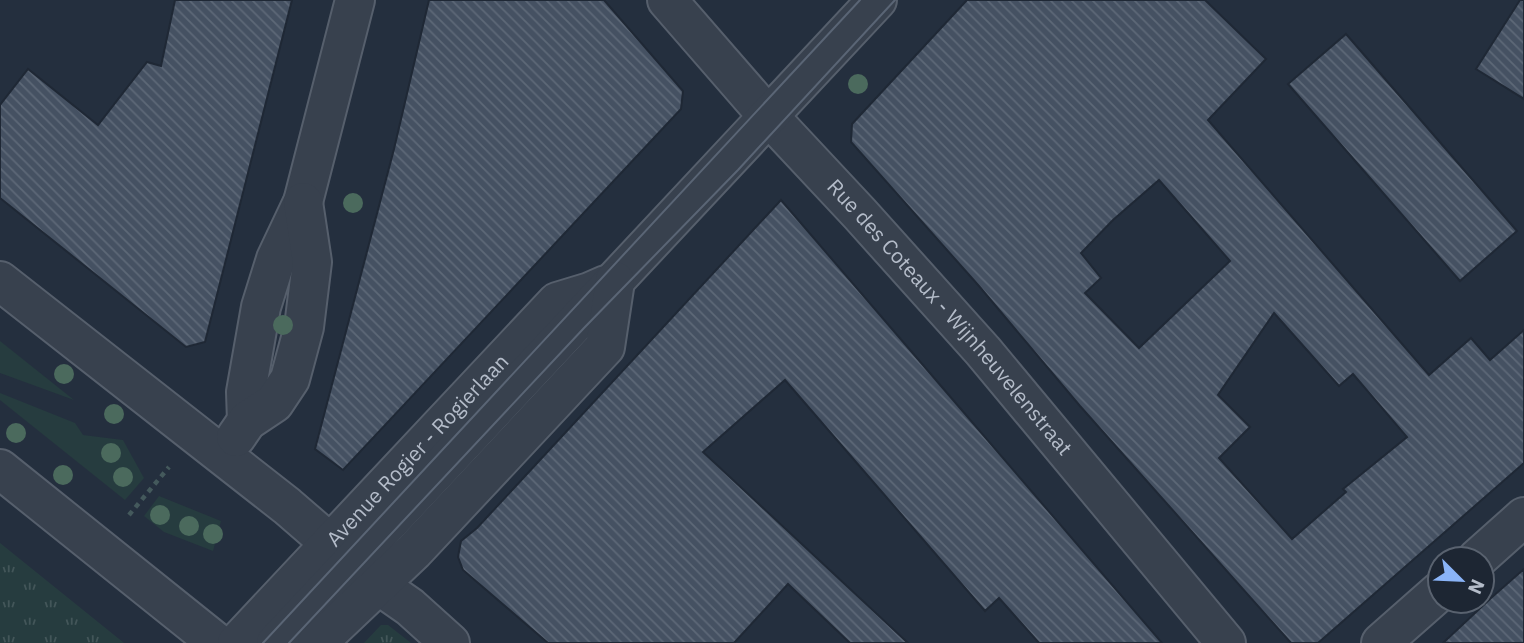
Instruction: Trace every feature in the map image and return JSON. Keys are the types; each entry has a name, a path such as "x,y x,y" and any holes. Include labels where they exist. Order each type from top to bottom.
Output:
{"street":[{"path":"222,455 247,421 274,403 290,379 304,327 312,262 303,202 355,0"},
{"name":"Rue des Coteaux - Wijnheuvelenstraat","path":"667,0 983,351 1226,643"},
{"name":"Avenue Rogier - Rogierlaan","path":"276,643 353,563 556,302 615,281 877,0"},
{"path":"0,281 287,506 450,643"},
{"name":"Avenue Rogier - Rogierlaan","path":"237,643 353,563 414,551 605,347 615,281"},
{"path":"0,469 217,643"},
{"path":"1493,545 1524,517"},
{"name":"Avenue Rogier - Rogierlaan","path":"317,643 353,563"},
{"path":"1381,643 1426,603"}],"path":[{"path":"129,515 171,464"}],"green space":[{"path":"0,341 74,400 0,373"},
{"path":"0,393 75,423 83,435 123,440 144,478 125,500 0,400"},
{"path":"159,496 221,521 213,551 164,532 144,516"},
{"path":"0,543 124,643 0,643"},
{"path":"381,625 388,625 411,643 364,643"}],"building":[{"path":"175,0 292,0 205,342 186,347 0,198 0,105 28,69 98,125 147,62 161,66"},
{"path":"429,0 604,0 683,91 681,109 343,470 315,449 394,149"},
{"path":"967,0 1205,0 1266,59 1208,120 1429,375 1471,338 1490,360 1524,330 1524,463 1430,545 1426,545 1426,549 1318,643 1291,643 1080,406 979,286 851,142 852,124","holes":["1159,180 1230,261 1139,348 1085,293 1101,278 1081,253 1113,220","1274,313 1339,386 1353,374 1407,437 1343,489 1346,492 1292,539 1219,458 1250,427 1218,395"]},
{"path":"1520,0 1524,0 1524,99 1476,69"},
{"path":"1346,34 1517,231 1460,281 1288,84"},
{"path":"781,200 1162,643 1039,643 999,598 985,611 785,380 703,452 908,643 850,643 788,584 734,643 548,643 463,570 458,557 461,541 477,528"},
{"path":"1524,569 1524,643 1443,643 1473,615 1496,615 1496,594"}],"tram line":[{"path":"263,643 860,0"},
{"path":"289,643 584,328 738,170 895,0"}]}
